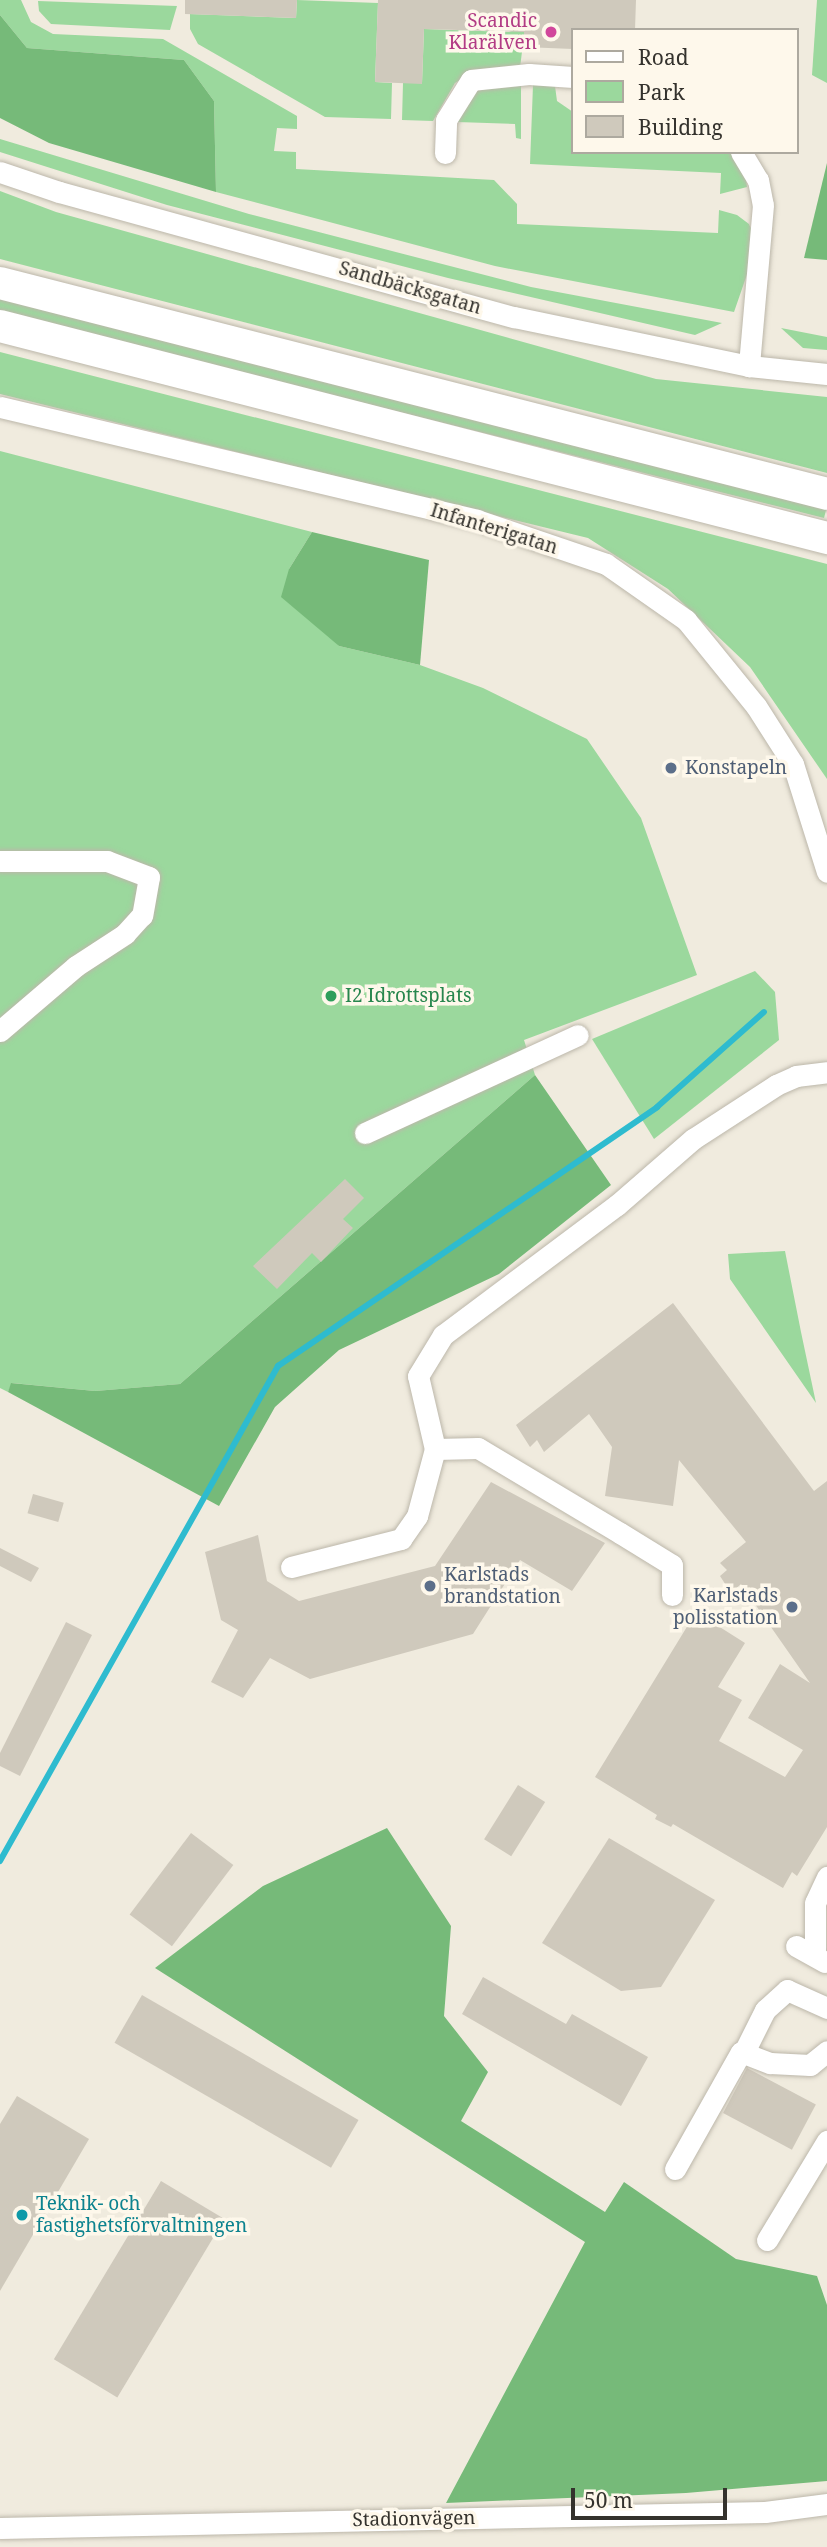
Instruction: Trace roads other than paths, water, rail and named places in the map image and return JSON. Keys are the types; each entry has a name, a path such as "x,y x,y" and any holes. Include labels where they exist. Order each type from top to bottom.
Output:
{"highway":[{"path":"0,283 827,494"},
{"path":"0,327 827,538"}],"street":[{"path":"445,153 446,120 471,80 529,74 572,77"},
{"path":"742,154 758,180 763,205 749,366"},
{"name":"Sandbäcksgatan","path":"0,172 59,192 514,317 749,366 827,374"},
{"name":"Infanterigatan","path":"0,407 477,520 606,564 686,620 756,706 793,764 827,872"},
{"path":"0,861 107,861 149,877 142,915 125,934 76,966 0,1031"},
{"path":"365,1133 578,1035"},
{"path":"291,1567 401,1539 417,1516 435,1449 418,1376 443,1335 617,1205 693,1139 776,1085 796,1076 827,1072"},
{"path":"435,1449 478,1448 620,1533 671,1565 672,1595"},
{"path":"796,1946 821,1959 817,1898 827,1877"},
{"path":"675,2169 737,2056 745,2050 765,2010 787,1990 827,2008"},
{"path":"745,2050 770,2063 810,2065 827,2051"},
{"path":"767,2241 827,2141"},
{"name":"Stadionvägen","path":"0,2528 765,2512 827,2504"}],"waterway":[{"path":"0,1861 278,1366 657,1107 764,1012"}],"place":[{"name":"Scandic Klarälven","path":"551,32"},
{"name":"Konstapeln","path":"671,768"},
{"name":"I2 Idrottsplats","path":"331,996"},
{"name":"Karlstads brandstation","path":"430,1586"},
{"name":"Karlstads polisstation","path":"792,1607"},
{"name":"Teknik- och fastighetsförvaltningen","path":"22,2215"}]}
